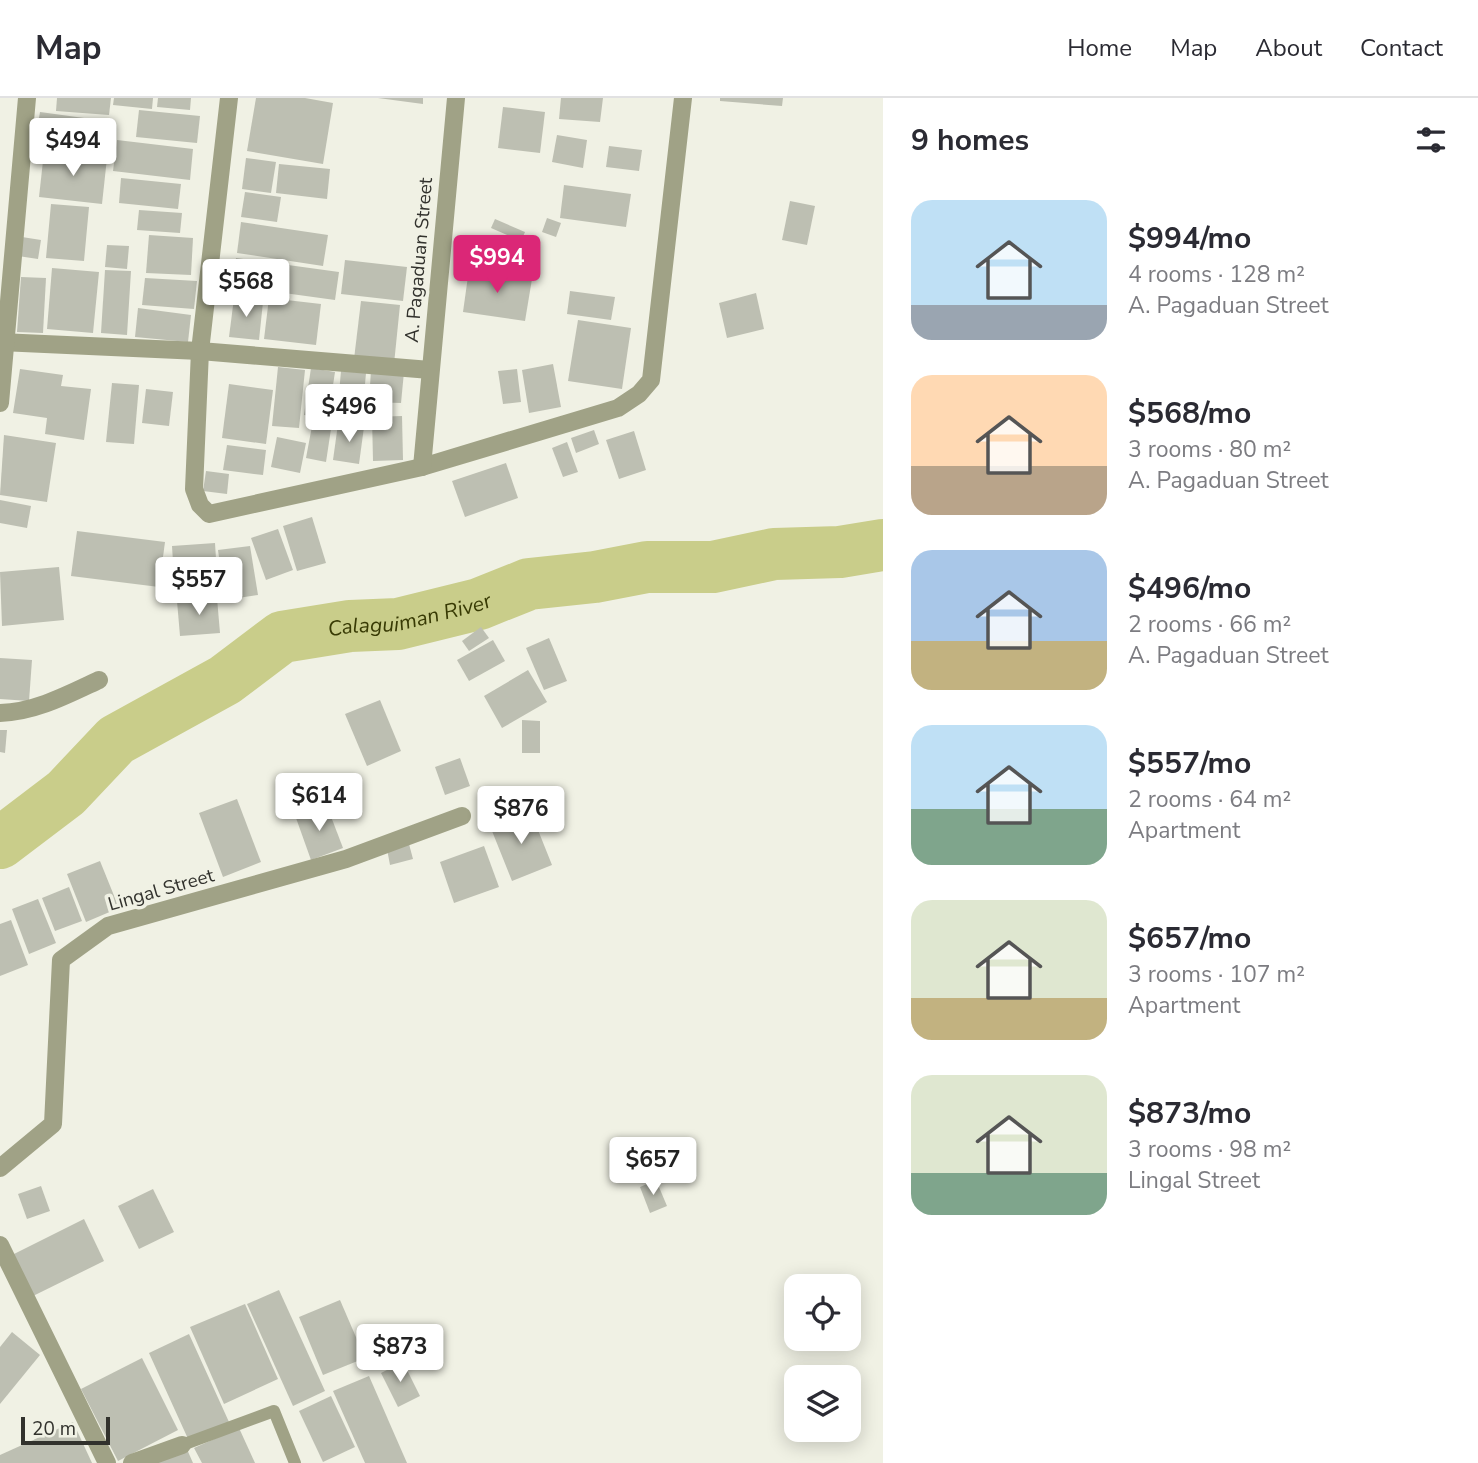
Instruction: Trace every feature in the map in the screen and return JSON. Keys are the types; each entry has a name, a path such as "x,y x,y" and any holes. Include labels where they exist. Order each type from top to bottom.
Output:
{"street":[{"path":"0,403 3,342 27,98"},
{"path":"229,98 200,351 194,489 200,505 209,514 422,467 618,408 639,394 651,380 683,98"},
{"name":"A. Pagaduan Street","path":"422,467 456,98"},
{"path":"3,342 200,351 430,370"},
{"path":"0,713 16,712 53,701 99,680"},
{"name":"Lingal Street","path":"0,1168 53,1124 61,960 108,926 346,859 462,816"},
{"path":"0,1245 107,1463"},
{"path":"132,1463 182,1445"}],"lane":[{"path":"182,1445 274,1411 295,1463"}],"building":[{"path":"57,98 111,98 109,115 56,111"},
{"path":"114,98 153,98 152,109 113,105"},
{"path":"158,98 191,98 190,110 157,107"},
{"path":"256,98 305,98 333,103 323,164 247,151"},
{"path":"378,98 423,98 423,104"},
{"path":"561,98 603,98 600,122 559,119"},
{"path":"720,98 783,98 782,106 720,101"},
{"path":"503,107 545,112 540,153 498,148"},
{"path":"139,110 200,116 197,143 136,137"},
{"path":"40,112 106,121 102,152 35,142"},
{"path":"557,135 587,140 583,168 552,162"},
{"path":"117,140 193,149 190,180 113,171"},
{"path":"609,146 642,150 639,171 606,167"},
{"path":"44,152 107,158 102,204 39,197"},
{"path":"246,158 276,162 271,193 242,189"},
{"path":"279,164 330,169 327,199 276,193"},
{"path":"121,178 181,184 178,209 119,203"},
{"path":"564,185 631,194 626,227 560,218"},
{"path":"245,192 281,197 277,222 241,217"},
{"path":"790,201 815,206 807,245 782,240"},
{"path":"51,204 89,207 84,261 46,258"},
{"path":"139,210 182,213 180,233 137,230"},
{"path":"547,218 561,223 556,237 542,232"},
{"path":"495,219 525,232 521,241 491,228"},
{"path":"241,222 328,235 323,266 237,253"},
{"path":"149,235 193,238 191,275 146,273"},
{"path":"22,237 41,240 38,259 18,256"},
{"path":"107,245 129,246 127,269 105,267"},
{"path":"236,258 279,264 275,294 232,288"},
{"path":"345,260 407,267 403,301 341,294"},
{"path":"288,265 339,272 335,300 284,293"},
{"path":"52,268 99,272 93,333 47,329"},
{"path":"469,269 532,279 525,321 463,312"},
{"path":"105,270 131,271 127,335 101,333"},
{"path":"21,277 46,278 43,333 17,332"},
{"path":"145,278 197,281 194,309 142,305"},
{"path":"570,291 615,297 611,320 567,314"},
{"path":"756,293 764,329 727,338 719,303"},
{"path":"234,298 263,302 259,340 229,337"},
{"path":"269,298 321,304 316,345 264,339"},
{"path":"361,301 400,305 394,364 354,359"},
{"path":"138,308 191,315 188,342 135,337"},
{"path":"578,320 631,328 622,389 568,381"},
{"path":"553,364 561,407 529,413 522,370"},
{"path":"278,367 305,370 299,428 272,426"},
{"path":"311,368 335,372 328,418 304,415"},
{"path":"20,369 63,375 61,386 91,389 84,440 45,434 47,418 13,413"},
{"path":"517,369 521,402 503,404 498,371"},
{"path":"371,370 404,372 401,403 369,402"},
{"path":"341,371 366,373 362,418 337,416"},
{"path":"112,383 139,385 134,444 106,442"},
{"path":"229,384 273,390 266,444 222,438"},
{"path":"146,389 173,392 169,426 142,423"},
{"path":"402,416 403,460 373,461 372,417"},
{"path":"338,424 364,427 359,464 333,460"},
{"path":"312,426 331,429 326,462 306,458"},
{"path":"594,430 599,444 576,453 571,438"},
{"path":"634,431 646,470 619,479 606,440"},
{"path":"4,435 56,443 47,502 0,495"},
{"path":"277,437 306,443 300,473 271,467"},
{"path":"567,442 578,472 563,477 552,448"},
{"path":"227,445 266,450 263,475 223,470"},
{"path":"506,463 518,498 465,517 452,481"},
{"path":"206,471 229,474 227,494 203,491"},
{"path":"0,500 31,506 27,528 0,523"},
{"path":"312,517 326,563 297,571 283,526"},
{"path":"278,529 293,570 266,580 251,538"},
{"path":"77,531 165,542 159,587 71,576"},
{"path":"215,543 218,591 175,594 172,546"},
{"path":"250,546 258,595 225,600 218,550"},
{"path":"59,567 64,620 2,626 0,572"},
{"path":"217,598 220,633 180,636 177,601"},
{"path":"481,627 489,638 469,651 462,641"},
{"path":"549,638 567,681 544,690 526,648"},
{"path":"493,640 505,661 469,681 457,660"},
{"path":"0,658 32,660 29,701 0,699"},
{"path":"528,670 547,702 502,728 484,696"},
{"path":"380,700 401,751 367,766 345,714"},
{"path":"522,720 540,721 540,753 522,753"},
{"path":"0,730 7,730 5,753 0,752"},
{"path":"460,758 470,786 445,795 435,767"},
{"path":"237,799 261,862 223,877 199,813"},
{"path":"327,806 343,848 311,860 296,818"},
{"path":"530,810 552,865 512,881 490,826"},
{"path":"409,844 413,859 390,865 387,849"},
{"path":"484,846 499,887 454,903 440,862"},
{"path":"100,861 119,908 86,922 67,874"},
{"path":"69,887 82,921 55,931 42,898"},
{"path":"38,899 56,943 29,954 12,909"},
{"path":"11,920 28,965 0,976 0,924"},
{"path":"656,1180 667,1206 650,1213 640,1187"},
{"path":"41,1186 50,1211 27,1219 18,1194"},
{"path":"153,1189 174,1232 139,1249 118,1206"},
{"path":"84,1219 104,1261 33,1296 12,1255"},
{"path":"279,1290 325,1391 293,1406 247,1304"},
{"path":"340,1300 365,1358 323,1375 299,1317"},
{"path":"245,1304 278,1379 224,1404 190,1327"},
{"path":"12,1332 40,1355 0,1404 0,1347"},
{"path":"189,1334 229,1422 189,1441 149,1353"},
{"path":"142,1358 178,1430 118,1461 81,1389"},
{"path":"403,1362 420,1396 398,1407 381,1373"},
{"path":"369,1376 407,1463 365,1463 333,1391"},
{"path":"331,1396 355,1447 323,1462 299,1411"},
{"path":"73,1422 92,1463 0,1463 0,1455"},
{"path":"239,1428 255,1463 202,1463 194,1448"},
{"path":"186,1447 193,1463 153,1463"}],"waterway":[{"name":"Calaguiman River","path":"0,843 66,793 116,740 225,680 282,637 350,626 398,624 479,604 529,584 595,577 647,567 713,567 774,554 840,552 883,545"}]}
